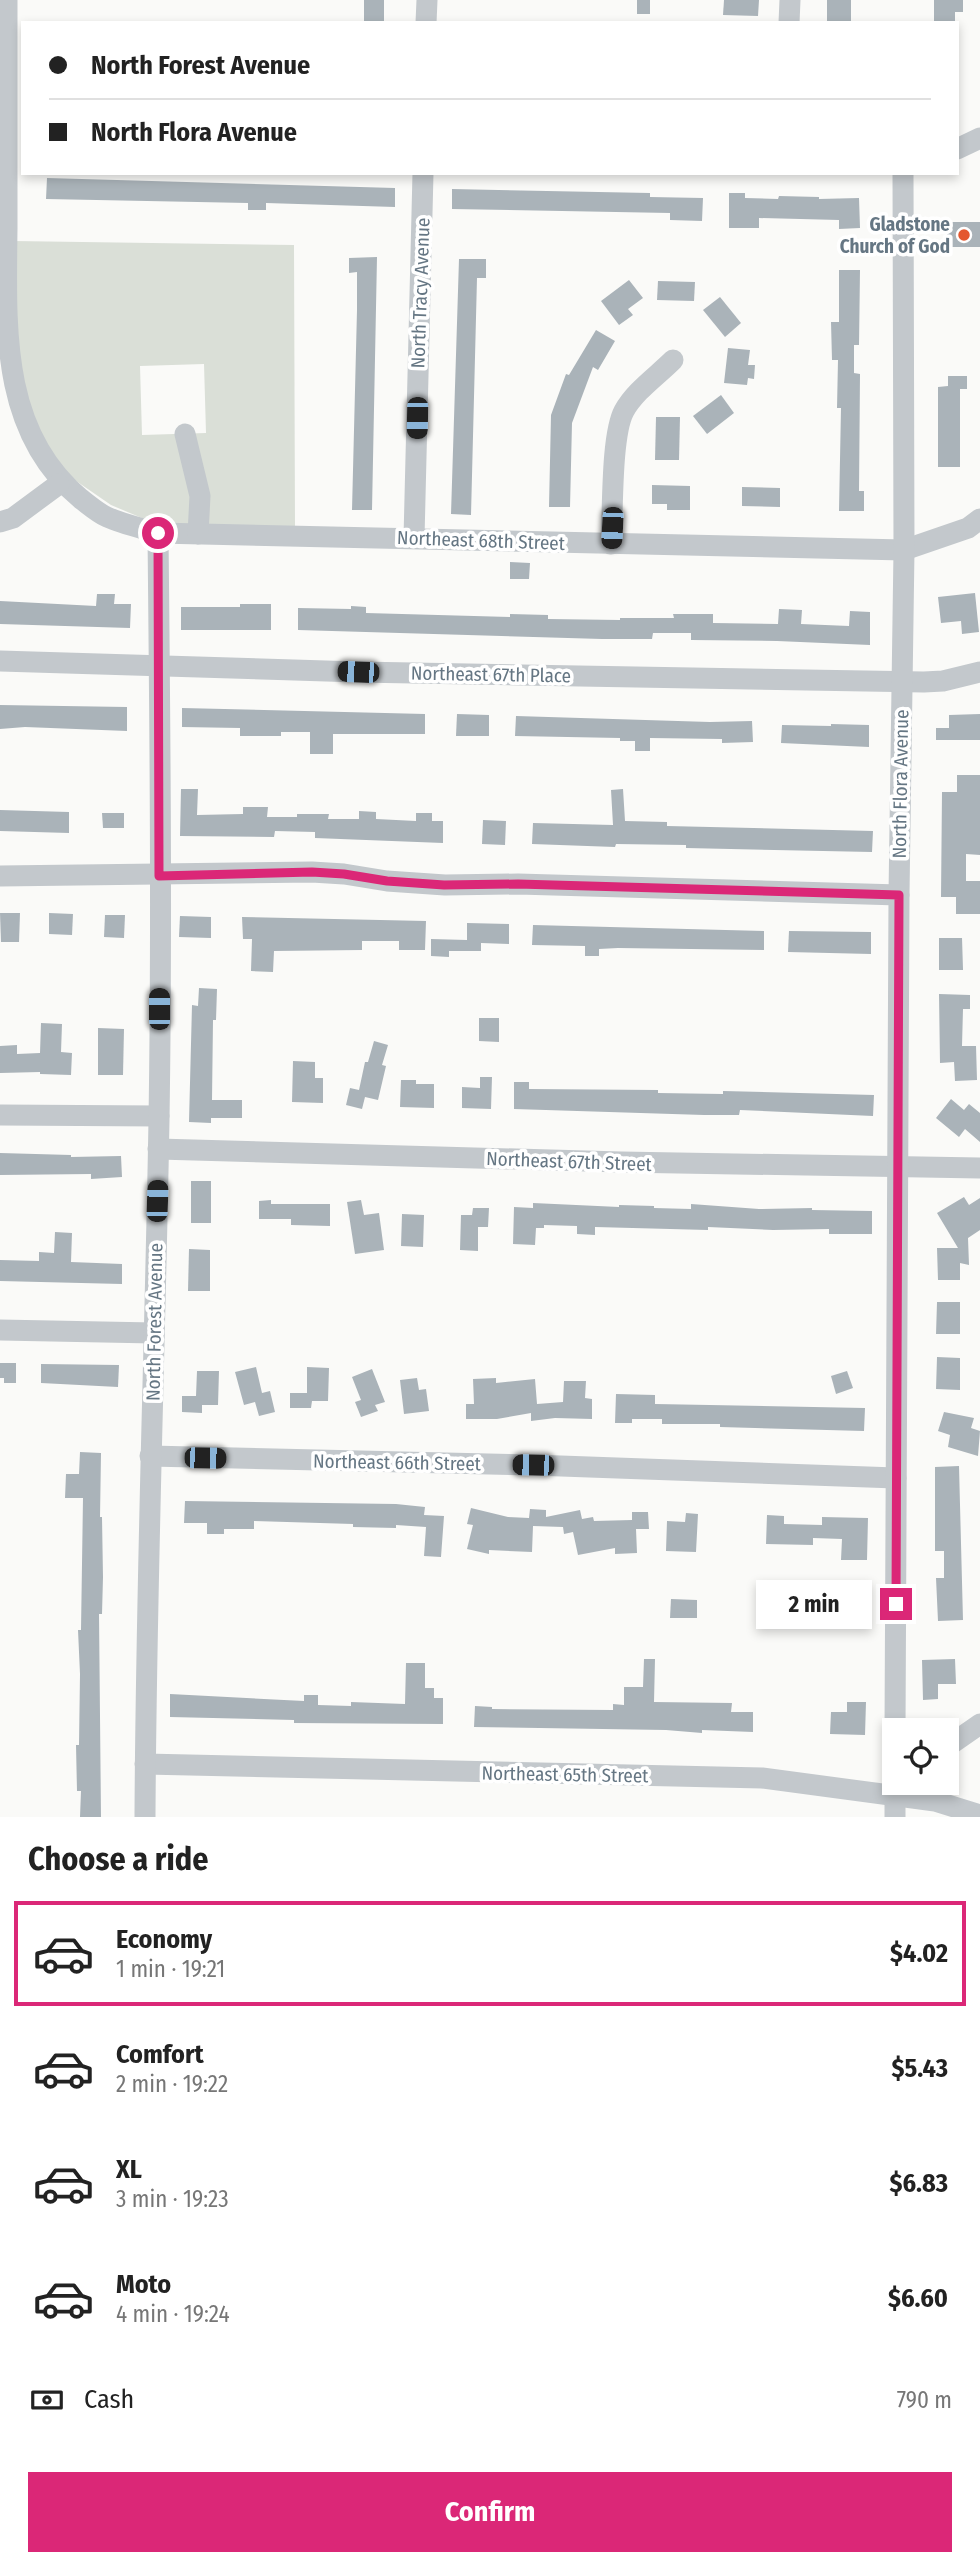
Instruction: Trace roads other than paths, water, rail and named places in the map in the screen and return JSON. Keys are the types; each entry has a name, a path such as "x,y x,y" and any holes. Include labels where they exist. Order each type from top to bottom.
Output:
{"street":[{"name":"Northeast 68th Street","path":"7,0 15,138 3,232 3,335 8,388 24,433 37,459 59,484 107,517 158,533 904,550 968,528 980,519"},
{"path":"426,21 427,0"},
{"path":"789,21 790,0"},
{"path":"959,148 980,138"},
{"name":"North Tracy Avenue","path":"414,538 424,175"},
{"name":"North Flora Avenue","path":"895,1718 899,895 904,550 903,175"},
{"path":"611,544 617,429 624,411 635,396 673,360"},
{"path":"185,433 200,496 198,534"},
{"path":"0,522 13,518 59,484"},
{"name":"North Forest Avenue","path":"145,1817 150,1456 159,1116 158,533"},
{"name":"Northeast 67th Place","path":"0,661 358,672 943,681 980,672"},
{"path":"0,876 312,872 444,885 518,884 899,895"},
{"path":"0,1115 159,1116"},
{"name":"Northeast 67th Street","path":"158,1149 607,1162 980,1168"},
{"path":"0,1330 154,1333"},
{"name":"Northeast 66th Street","path":"150,1456 533,1465 896,1478"},
{"path":"959,1739 980,1724"},
{"name":"Northeast 65th Street","path":"145,1764 762,1778 882,1786"},
{"path":"895,1817 898,1795"},
{"name":"Northeast 65th Street","path":"920,1795 980,1815"}],"place":[{"name":"Gladstone Church of God","path":"964,235"}]}
